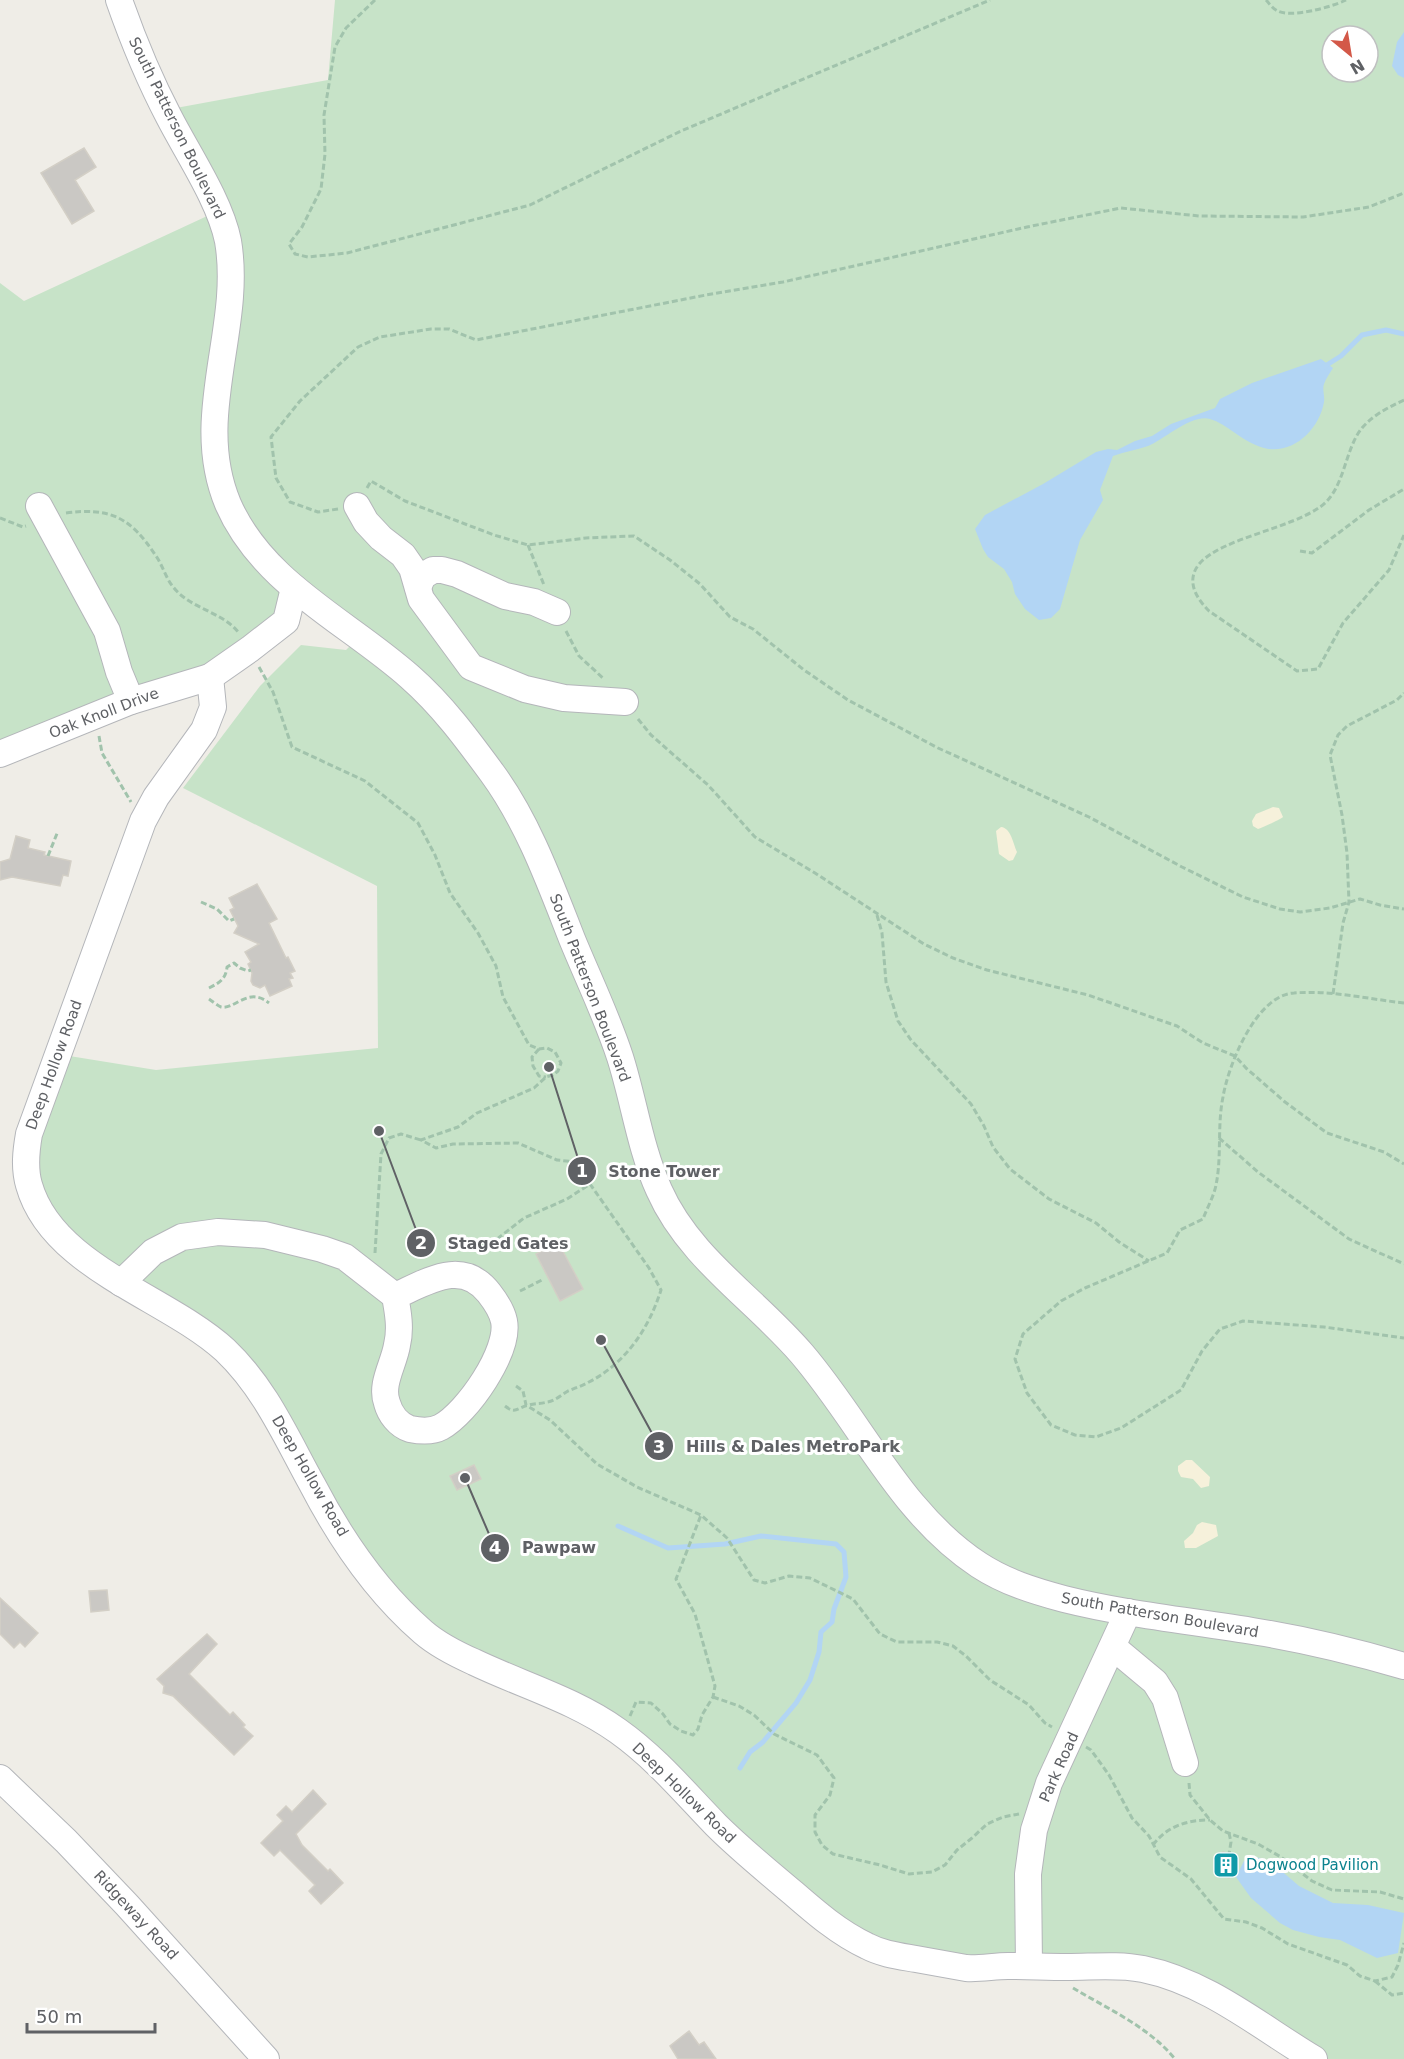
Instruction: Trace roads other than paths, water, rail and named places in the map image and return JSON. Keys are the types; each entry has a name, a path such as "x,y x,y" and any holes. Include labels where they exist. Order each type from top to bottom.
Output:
{"street":[{"name":"South Patterson Boulevard","path":"118,0 137,50 165,110 218,210 226,232 231,286 213,436 215,461 221,487 232,514 259,555 294,588 409,676 458,728 499,782 546,873 618,1051 650,1166 660,1193 678,1226 728,1281 796,1348 829,1386 905,1497 927,1522 958,1550 984,1569 1031,1590 1095,1606 1333,1646 1404,1666"},
{"path":"357,506 366,522 381,538 403,555 412,568 421,599 471,667 525,689 564,698 624,702"},
{"path":"44,514 107,631 119,672 131,701"},
{"path":"418,587 423,576 433,570 442,570 457,574 505,596 534,602 557,612"},
{"name":"Oak Knoll Drive","path":"0,754 131,701 210,677 250,650 286,621 294,588"},
{"name":"Deep Hollow Road","path":"210,677 213,707 204,729 156,797 143,821 29,1134 25,1157 27,1181 43,1215 80,1255 121,1283 200,1330 224,1349 246,1372 280,1422 323,1504 362,1563 399,1609 427,1635 456,1653 581,1708 624,1736 670,1775 713,1821 767,1871 826,1921 865,1946 882,1953 971,1968 1112,1965 1142,1969 1172,1977 1238,2009 1314,2059"},
{"path":"121,1283 153,1252 182,1238 218,1232 265,1235 345,1257 395,1296 399,1324 398,1345 386,1385 386,1401 394,1418 405,1427 421,1431 440,1428 461,1411 487,1376 503,1344 505,1322 499,1307 487,1290 474,1279 460,1275 444,1274 395,1296"},
{"name":"Park Road","path":"1029,1966 1028,1874 1034,1830 1049,1783 1128,1612"},
{"path":"1113,1647 1155,1682 1165,1698 1185,1763"},
{"name":"Ridgeway Road","path":"4,1788 66,1841 266,2059"}],"water":[{"path":"1404,32 1404,78 1398,75 1392,66 1397,42"},
{"path":"1321,359 1333,368 1323,386 1324,402 1321,413 1309,433 1291,446 1269,449 1258,446 1216,421 1203,418 1186,424 1148,446 1113,456 1100,490 1103,500 1080,540 1060,609 1051,618 1039,620 1025,609 1015,594 1012,582 1004,569 988,557 983,549 975,529 985,515 1096,452 1108,449 1117,450 1152,436 1171,424 1215,408 1220,399 1252,383"},
{"path":"1252,1856 1270,1861 1299,1886 1333,1903 1368,1905 1404,1913 1398,1953 1377,1958 1340,1940 1293,1930 1280,1923 1251,1898 1236,1877 1244,1861"}],"waterway":[{"path":"1322,368 1341,356 1362,335 1386,330 1404,334"},
{"path":"618,1526 668,1548 725,1544 761,1536 836,1544 844,1552 846,1577 834,1609 832,1622 821,1632 819,1652 810,1680 796,1703 763,1742 750,1752 740,1768"}],"place":[{"name":"Stone Tower","path":"549,1067"},
{"name":"Staged Gates","path":"379,1131"},
{"name":"Hills & Dales MetroPark","path":"601,1340"},
{"name":"Pawpaw","path":"465,1478"},
{"name":"Dogwood Pavilion","path":"1226,1865"}]}
